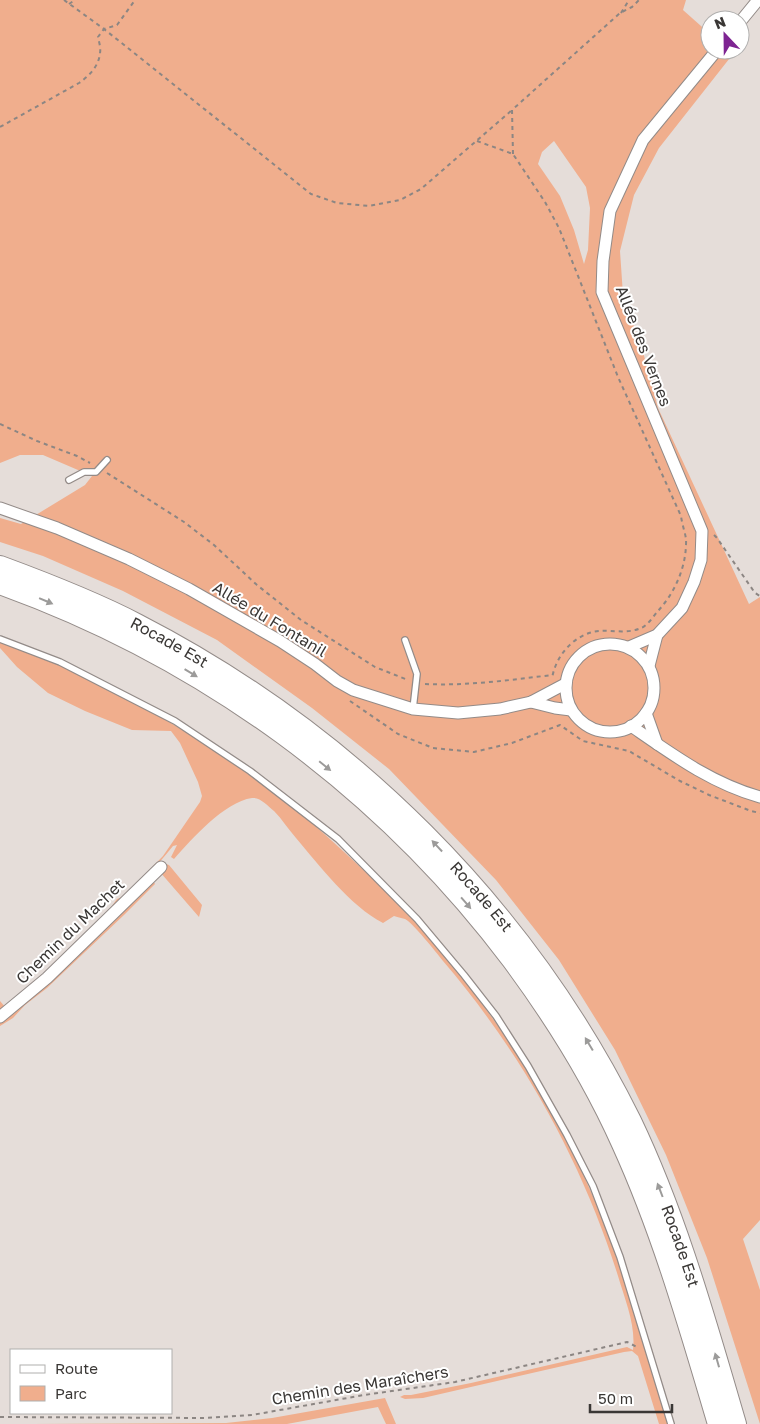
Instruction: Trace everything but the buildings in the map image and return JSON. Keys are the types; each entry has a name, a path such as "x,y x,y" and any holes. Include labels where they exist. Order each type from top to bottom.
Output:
{"highway":[{"name":"Rocade Est","path":"0,566 89,601 136,623 195,655 255,693 315,736 384,794 430,838 489,903 570,1013 602,1067 631,1123 659,1185 681,1248 712,1342 736,1424"},
{"name":"Rocade Est","path":"0,584 82,617 147,648 204,681 268,723 308,752 373,807 418,850 476,914 527,981 581,1063 623,1144 668,1263 718,1424"}],"street":[{"path":"750,10 758,0"},
{"name":"Allée des Vernes","path":"629,648 657,635 682,608 694,582 701,560 702,531 602,292 603,261 610,211 643,140 709,60"},
{"name":"Allée du Fontanil","path":"0,508 57,528 128,559 189,589 280,641 315,664 336,681 353,690 413,708 458,713 500,709 531,702 566,684"},
{"name":"Allée des Vernes","path":"649,666 657,635"},
{"path":"601,644 615,644 629,648 640,655 649,666 654,690 652,702 639,721 631,726 618,731 605,732 591,728 571,710 566,698 569,670 576,658 587,649 601,644"},
{"name":"Allée du Fontanil","path":"531,702 571,710"},
{"path":"646,713 657,744"},
{"path":"631,726 696,770 724,785 760,797"},
{"name":"Chemin du Machet","path":"0,1017 47,978 160,867"}],"lane":[{"path":"69,480 84,472 96,472 106,460"},
{"path":"0,639 60,662 174,721 250,771 338,840 417,919 496,1016 528,1066 593,1186 620,1257 671,1424"},
{"path":"405,640 417,674 413,708"}],"path":[{"path":"64,0 104,29 312,194 337,203 369,206 400,200 421,189 620,13 629,0"},
{"path":"69,4 75,0"},
{"path":"0,127 90,75 100,53 98,37 104,29 117,25 135,0"},
{"path":"620,13 632,7 639,0"},
{"path":"512,110 513,154 545,202 559,228 612,361 681,516 686,539 679,579 665,604 642,628 629,631 588,632 568,646 556,663 552,675 552,691"},
{"path":"477,141 513,154"},
{"path":"0,424 77,456 100,468 184,522 214,545 257,585 301,620 375,667 417,684 491,683 552,675"},
{"path":"702,531 718,538 755,593 760,596"},
{"path":"345,698 398,734 433,748 474,752 512,743 560,725 583,741 629,751 680,781 709,795 760,813"},
{"name":"Chemin des Maraîchers","path":"0,1417 206,1418 252,1415 364,1395 455,1382 627,1342 640,1348"}],"green space":[{"path":"0,0 686,0 683,10 700,25 700,60 728,60 659,148 634,195 620,251 623,295 643,352 658,408 749,604 760,597 760,1220 743,1239 760,1290 760,1424 707,1258 666,1155 615,1050 559,960 496,880 389,769 312,708 217,640 123,591 43,556 0,542 0,518 21,524 85,485 92,476 43,455 20,455 0,463","holes":["554,141 586,187 590,208 588,250 584,264 574,230 560,196 538,164 542,152"]},
{"path":"0,642 53,662 133,701 202,742 247,772 296,809 393,898 428,934 482,1004 514,1050 544,1098 571,1148 596,1204 620,1266 668,1424 659,1424 638,1356 632,1351 423,1398 405,1399 400,1397 471,1383 627,1347 633,1350 633,1331 629,1313 603,1233 567,1150 523,1070 498,1032 413,926 405,919 394,916 383,923 371,916 347,896 277,814 261,800 252,798 231,806 209,822 174,859 171,857 177,845 173,846 127,896 50,971 0,1015 0,1001 6,1008 12,1004 103,918 117,899 124,896 163,856 200,802 202,796 198,782 180,743 171,731 132,730 85,711 48,693 17,667 0,648"},
{"path":"166,864 169,865 202,905 199,917 159,871"},
{"path":"152,879 155,884 125,914 47,988 25,1005 13,1018 0,1026 0,1021"},
{"path":"385,1398 396,1424 386,1424 378,1407 287,1424 31,1424 226,1423 272,1418"}]}
